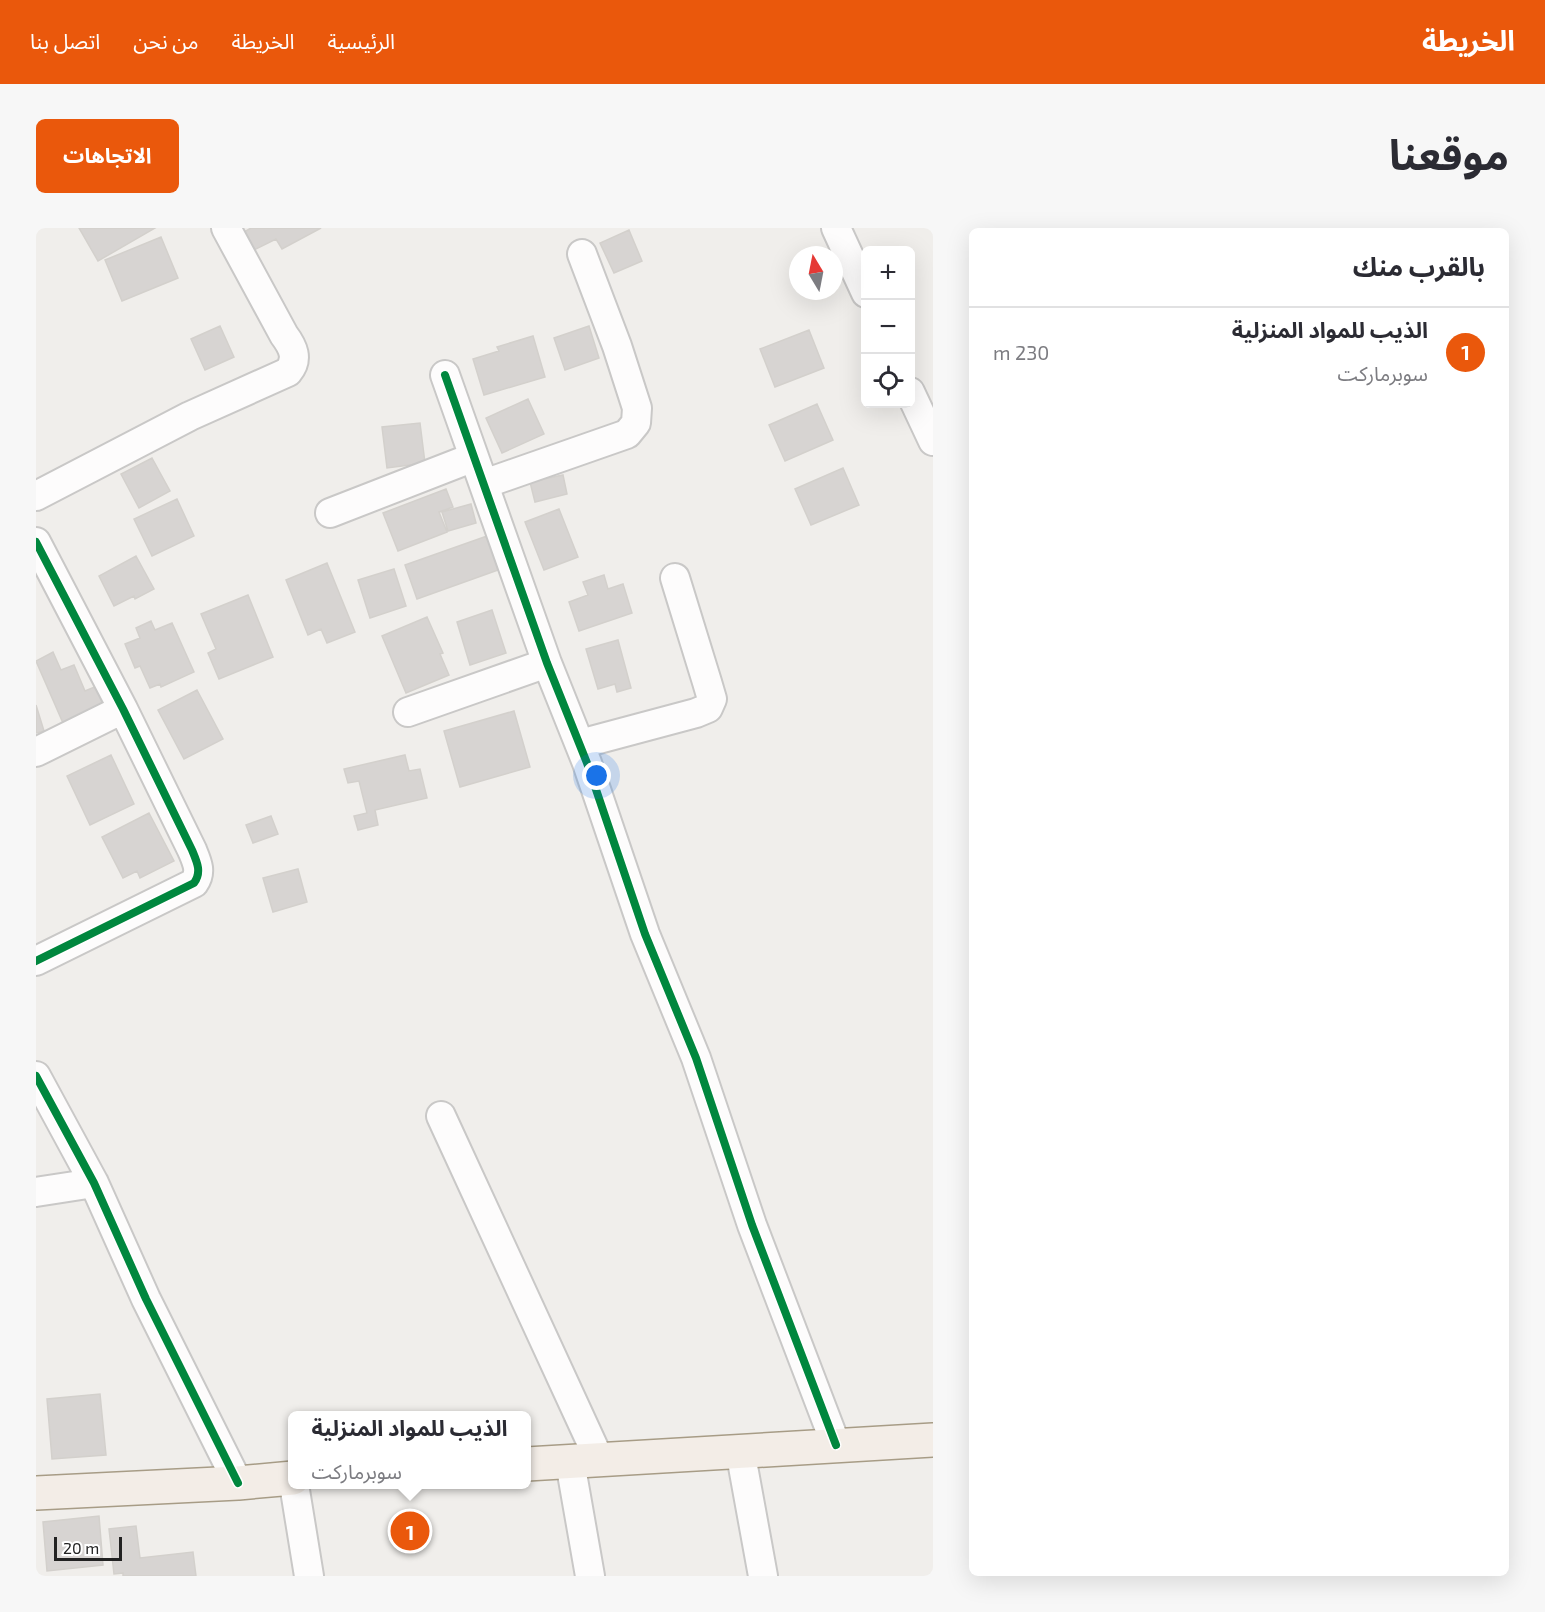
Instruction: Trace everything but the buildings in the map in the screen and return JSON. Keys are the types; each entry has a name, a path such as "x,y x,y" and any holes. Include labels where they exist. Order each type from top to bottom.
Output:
{"main road":[{"path":"531,1464 933,1440"},
{"path":"36,1493 288,1479"}],"street":[{"path":"36,496 190,416 288,372 293,365 295,355 292,345 284,335 226,228"},
{"path":"836,228 861,282"},
{"path":"484,484 627,434 636,423 637,408 617,346 582,254"},
{"path":"445,375 548,663 580,744 645,934 696,1058 752,1225 836,1445"},
{"path":"915,403 933,441"},
{"path":"330,513 474,457"},
{"path":"36,542 123,708 195,856 199,870 194,884 36,961"},
{"path":"580,744 708,708 712,699 675,578"},
{"path":"408,712 548,663"},
{"path":"36,752 123,708"},
{"path":"36,1076 94,1183 146,1299 238,1483"},
{"path":"441,1116 584,1460 590,1576"},
{"path":"36,1192 94,1183"},
{"path":"740,1450 762,1576"},
{"path":"295,1489 309,1576"}],"cycle path":[{"path":"445,375 547,663 587,763 645,934 696,1058 752,1225 836,1445"},
{"path":"36,542 123,709 192,850 198,871 194,883 36,961"},
{"path":"36,1076 94,1183 146,1299 238,1483"}],"place":[{"name":"الذيب للمواد المنزلية","path":"410,1531"}]}
